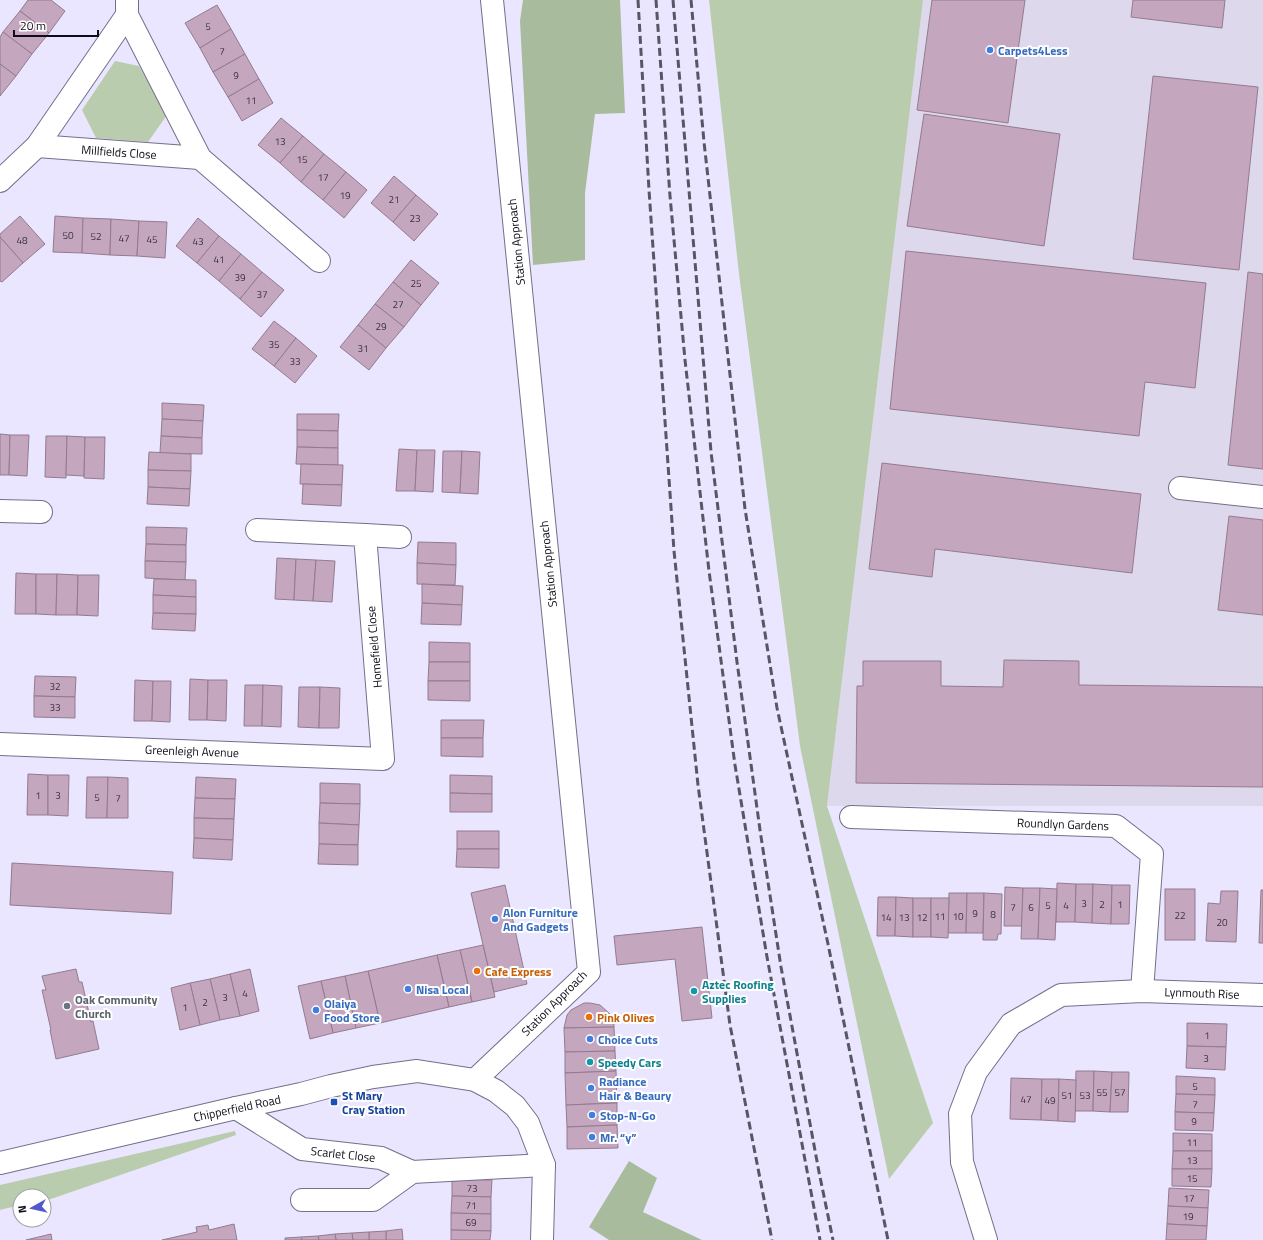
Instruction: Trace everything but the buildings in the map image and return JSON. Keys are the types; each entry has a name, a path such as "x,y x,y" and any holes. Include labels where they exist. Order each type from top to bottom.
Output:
{"street":[{"name":"Station Approach","path":"475,1080 589,972 492,0"},
{"path":"0,180 37,146 127,8"},
{"path":"127,8 200,158 319,261"},
{"name":"Millfields Close","path":"37,146 200,158"},
{"path":"1180,488 1263,497"},
{"path":"0,511 41,512"},
{"path":"256,530 400,537"},
{"name":"Homefield Close","path":"365,535 383,759"},
{"name":"Greenleigh Avenue","path":"0,744 383,759"},
{"name":"Roundlyn Gardens","path":"851,817 1116,826 1152,854 1142,991"},
{"name":"Lynmouth Rise","path":"986,1240 962,1162 960,1114 976,1072 1011,1024 1061,995 1142,991 1263,995"},
{"name":"Chipperfield Road","path":"0,1163 331,1086 373,1077 418,1071 475,1080 496,1091 515,1106 528,1123 544,1166"},
{"name":"Scarlet Close","path":"236,1108 302,1149 381,1158 412,1172 544,1166"},
{"path":"542,1240 544,1166"},
{"path":"302,1200 373,1200 412,1172"}],"shaded area":[{"path":"923,0 1263,0 1263,806 827,806"}],"green space":[{"path":"523,0 620,0 625,113 595,114 585,193 585,260 533,265 520,21"},
{"path":"709,0 923,0 827,806 933,1123 889,1179 800,746 739,274"},
{"path":"115,61 139,66 167,115 148,142 96,138 82,110"},
{"path":"235,1131 236,1135 52,1199 52,1188 12,1188 12,1207 0,1210 0,1185"},
{"path":"629,1161 657,1178 643,1212 702,1240 609,1240 589,1227"}],"railway":[{"path":"638,0 649,190 674,551 698,785 730,1025 772,1240"},
{"path":"656,0 670,196 685,360 709,571 735,765 767,957 820,1240"},
{"path":"673,0 711,452 737,662 760,830 781,967 833,1240"},
{"path":"691,0 704,142 745,509 777,708 828,944 888,1240"}],"place":[{"name":"Carpets4Less","path":"990,50"},
{"name":"Alon Furniture And Gadgets","path":"495,919"},
{"name":"Cafe Express","path":"477,971"},
{"name":"Nisa Local","path":"408,989"},
{"name":"Aztec Roofing Supplies","path":"694,991"},
{"name":"Oak Community Church","path":"67,1006"},
{"name":"Olaiya Food Store","path":"316,1010"},
{"name":"Pink Olives","path":"589,1017"},
{"name":"Choice Cuts","path":"590,1039"},
{"name":"Speedy Cars","path":"590,1062"},
{"name":"Radiance Hair & Beaury","path":"591,1088"},
{"name":"St Mary Cray Station","path":"334,1102"},
{"name":"Stop-N-Go","path":"592,1115"},
{"name":"Mr. “y”","path":"592,1137"}]}
